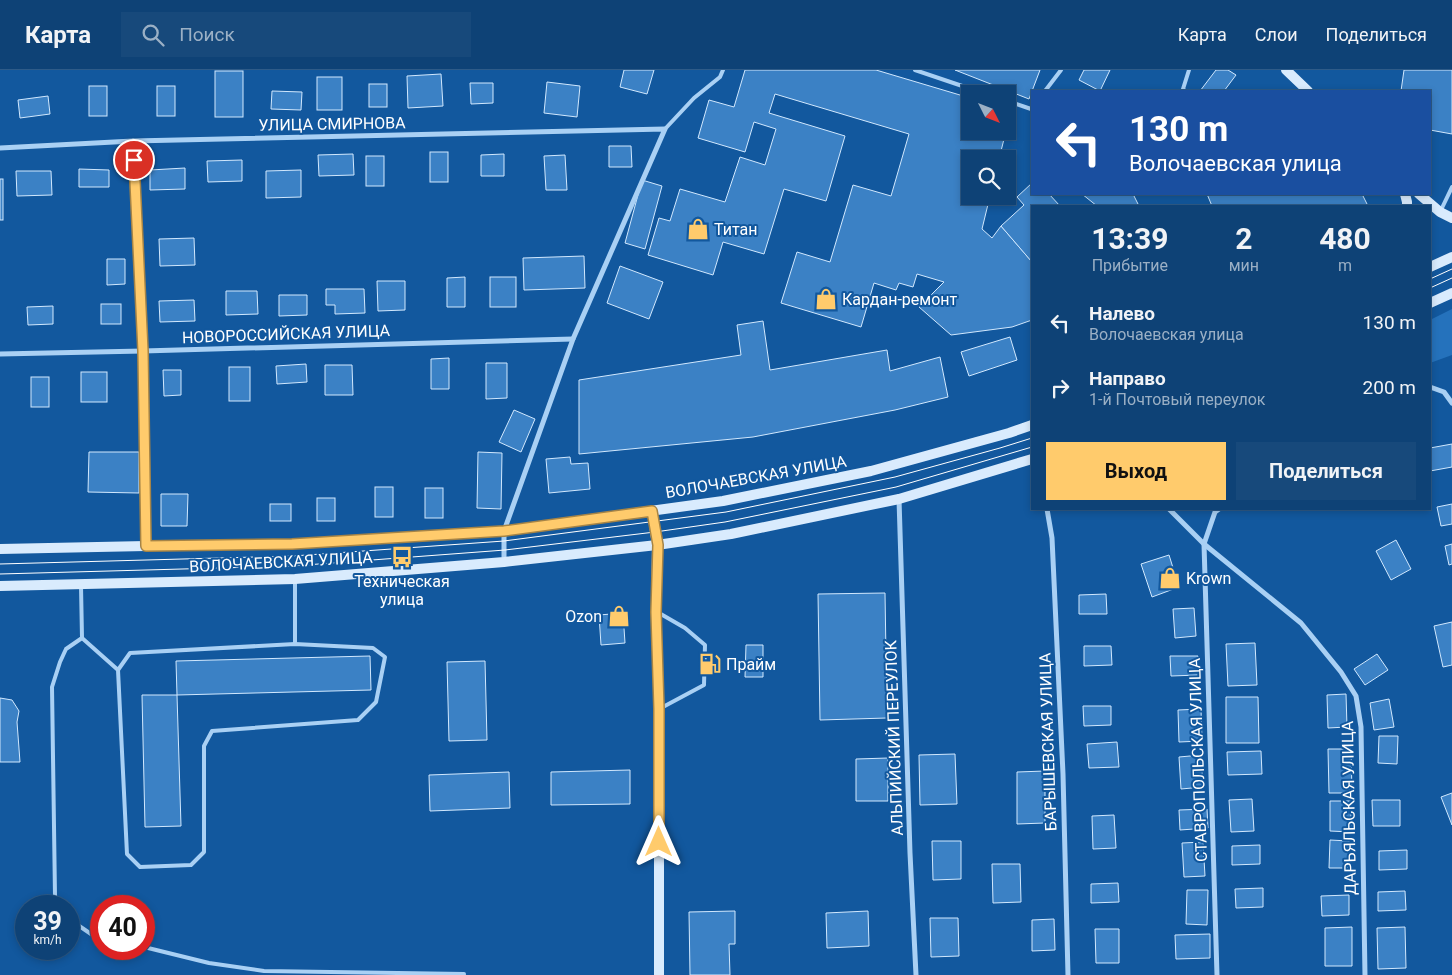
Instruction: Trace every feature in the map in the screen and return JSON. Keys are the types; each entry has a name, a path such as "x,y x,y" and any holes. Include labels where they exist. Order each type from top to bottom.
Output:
{"main road":[{"path":"1286,70 1307,90"},
{"path":"1420,195 1440,212 1452,218"},
{"path":"1431,267 1452,257"},
{"path":"1431,303 1452,293"},
{"name":"ВОЛОЧАЕВСКАЯ УЛИЦА","path":"0,549 292,544 504,531 723,501 871,471 1000,436 1031,425"},
{"name":"ВОЛОЧАЕВСКАЯ УЛИЦА","path":"0,586 295,579 504,562 658,545 731,534 899,499 1031,462"},
{"path":"652,511 658,545 656,612 659,709 658,975"}],"street":[{"name":"УЛИЦА СМИРНОВА","path":"0,148 133,141 665,129"},
{"path":"504,562 504,531 573,339 665,129"},
{"path":"133,141 143,351 146,546"},
{"name":"НОВОРОССИЙСКАЯ УЛИЦА","path":"0,354 573,339"},
{"path":"1431,388 1444,392 1452,403"},
{"name":"АЛЬПИЙСКИЙ ПЕРЕУЛОК","path":"899,499 909,833 916,975"},
{"name":"БАРЫШЕВСКАЯ УЛИЦА","path":"1047,510 1052,538 1063,774 1068,975"},
{"name":"ДАРЬЯЛЬСКАЯ УЛИЦА","path":"1170,510 1204,544 1301,623 1340,672 1356,696 1361,728 1365,975"},
{"name":"СТАВРОПОЛЬСКАЯ УЛИЦА","path":"1217,510 1214,512 1204,544 1217,975"}],"lane":[{"path":"665,129 694,98 720,77 723,70"},
{"path":"915,70 961,86"},
{"path":"1046,90 1061,70"},
{"path":"1184,90 1189,70"},
{"path":"1016,104 1031,109"},
{"path":"1440,212 1452,187"},
{"path":"295,579 295,644"},
{"path":"81,584 82,638 118,670"},
{"path":"656,612 685,628 705,645 704,685 659,709"},
{"path":"55,895 52,687 66,649 82,638"},
{"path":"295,644 373,648 385,657 376,702 358,720 212,731 204,746 204,852 191,865 140,867 127,854 118,670 130,653 295,644"},
{"path":"155,950 209,964 264,971 464,974"}],"shaded area":[{"path":"1452,309 1452,355 1431,363 1431,320"}],"building":[{"path":"624,70 654,70 647,94 620,87"},
{"path":"745,70 876,70 961,95 961,140 1004,140 1001,150 961,150 961,205 988,205 982,229 992,238 1001,226 1031,261 1031,320 1012,327 951,335 919,307 944,282 917,274 913,287 899,283 896,290 874,283 861,327 781,303 797,252 830,262 853,185 891,196 909,134 775,94 769,113 845,136 826,201 784,189 764,254 723,242 713,275 648,255 659,218 670,221 680,189 725,202 740,157 765,165 776,129 754,122 745,152 698,138 709,100 734,107"},
{"path":"955,70 1040,70 1029,99 1016,94 1016,85 993,85"},
{"path":"1084,70 1110,70 1100,90 1079,80"},
{"path":"1216,70 1228,70 1236,75 1225,90 1201,90"},
{"path":"1404,70 1452,70 1452,134 1431,130 1431,90 1401,90"},
{"path":"215,71 243,71 243,117 215,117"},
{"path":"441,74 443,106 408,108 407,76"},
{"path":"317,77 342,77 342,110 317,110"},
{"path":"547,82 580,86 577,117 544,113"},
{"path":"470,83 493,83 493,103 471,104"},
{"path":"369,84 387,84 387,107 369,107"},
{"path":"89,86 107,86 107,116 89,116"},
{"path":"157,86 175,86 175,116 157,116"},
{"path":"272,91 302,92 301,110 271,109"},
{"path":"48,96 50,114 20,118 18,100"},
{"path":"609,146 631,146 632,167 609,167"},
{"path":"430,152 448,152 448,182 430,182"},
{"path":"353,154 354,175 319,176 318,155"},
{"path":"504,154 504,176 481,176 481,155"},
{"path":"565,155 567,190 546,190 544,156"},
{"path":"366,156 384,156 384,186 366,186"},
{"path":"242,160 242,181 208,182 207,161"},
{"path":"185,168 185,189 150,190 150,170"},
{"path":"79,169 109,170 109,187 79,187"},
{"path":"301,170 301,197 266,198 266,171"},
{"path":"16,171 51,171 52,195 17,196"},
{"path":"0,179 3,179 3,220 0,220"},
{"path":"642,180 662,186 645,249 625,243"},
{"path":"1031,184 1031,195 1050,195 1059,205 1031,205 1031,261 1001,226 1024,205 1017,197"},
{"path":"1083,195 1134,195 1138,205 1096,205"},
{"path":"1207,195 1362,195 1368,205 1212,205"},
{"path":"194,238 195,265 160,266 159,239"},
{"path":"584,256 585,288 524,290 523,258"},
{"path":"107,259 125,259 125,284 107,285"},
{"path":"620,266 663,282 649,319 607,303"},
{"path":"465,277 465,307 447,307 447,278"},
{"path":"490,277 516,277 516,307 490,307"},
{"path":"377,281 405,281 405,310 378,311"},
{"path":"326,289 364,289 365,313 335,314 335,305 326,305"},
{"path":"226,291 257,291 258,314 226,315"},
{"path":"279,295 307,295 307,315 279,316"},
{"path":"194,300 195,321 160,322 159,301"},
{"path":"101,304 121,304 121,324 101,324"},
{"path":"53,306 53,324 28,325 27,307"},
{"path":"763,321 770,370 887,350 890,371 940,357 948,397 895,410 753,437 579,454 579,380 741,355 737,325"},
{"path":"1010,337 1017,360 969,376 961,352"},
{"path":"449,358 449,389 431,389 431,359"},
{"path":"486,363 507,363 507,398 486,399"},
{"path":"306,364 307,382 277,384 276,366"},
{"path":"325,365 352,365 353,395 325,395"},
{"path":"229,367 250,367 250,401 229,401"},
{"path":"163,370 181,370 181,395 164,396"},
{"path":"81,372 107,372 107,402 81,402"},
{"path":"31,377 49,377 49,407 31,407"},
{"path":"514,410 535,419 521,452 499,442"},
{"path":"1452,444 1452,467 1431,471 1431,448"},
{"path":"89,452 139,452 139,493 88,492"},
{"path":"478,452 502,453 501,509 477,508"},
{"path":"570,457 571,464 588,463 590,489 549,493 546,459"},
{"path":"375,487 393,487 393,517 375,517"},
{"path":"425,488 443,488 443,518 425,518"},
{"path":"161,494 188,494 187,526 161,526"},
{"path":"317,498 335,498 335,521 317,521"},
{"path":"270,504 291,504 291,521 270,521"},
{"path":"1452,504 1452,524 1441,526 1437,507"},
{"path":"1396,540 1411,569 1391,580 1376,551"},
{"path":"1452,544 1452,564 1449,565 1445,546"},
{"path":"1169,555 1179,587 1152,597 1141,564"},
{"path":"885,593 887,718 820,720 818,594"},
{"path":"1106,594 1107,614 1079,614 1079,595"},
{"path":"1194,608 1196,636 1175,638 1173,609"},
{"path":"623,613 625,643 601,645 599,615"},
{"path":"1452,622 1452,665 1443,667 1434,626"},
{"path":"1255,643 1257,685 1228,686 1226,644"},
{"path":"746,645 763,645 763,677 745,677"},
{"path":"1084,646 1111,646 1112,665 1084,666"},
{"path":"1377,654 1388,670 1365,685 1354,669"},
{"path":"370,656 371,690 177,695 176,661"},
{"path":"1170,656 1198,656 1199,675 1171,676"},
{"path":"485,661 487,740 449,741 447,662"},
{"path":"1346,694 1347,727 1328,728 1327,695"},
{"path":"142,695 177,695 181,826 145,827"},
{"path":"1226,697 1258,697 1259,743 1226,743"},
{"path":"0,698 12,700 19,711 17,722 20,762 0,762"},
{"path":"1389,699 1394,727 1374,730 1370,703"},
{"path":"1083,706 1111,706 1111,725 1084,726"},
{"path":"1201,709 1202,741 1179,742 1178,710"},
{"path":"1379,736 1398,736 1397,764 1378,763"},
{"path":"1117,742 1119,767 1089,768 1087,744"},
{"path":"1328,749 1351,749 1352,793 1329,793"},
{"path":"1261,751 1262,774 1228,775 1227,752"},
{"path":"955,754 957,804 920,805 919,755"},
{"path":"1201,755 1203,787 1181,789 1179,757"},
{"path":"888,758 888,801 856,801 856,759"},
{"path":"630,770 630,804 551,805 551,772"},
{"path":"1045,771 1045,823 1017,824 1017,772"},
{"path":"509,772 510,808 430,811 429,775"},
{"path":"1452,793 1452,825 1441,797"},
{"path":"1252,799 1254,831 1231,832 1229,800"},
{"path":"1372,800 1400,800 1400,826 1373,826"},
{"path":"1330,801 1351,801 1351,832 1330,831"},
{"path":"1207,809 1208,828 1180,830 1179,810"},
{"path":"1114,815 1116,848 1093,849 1092,816"},
{"path":"1330,840 1349,841 1349,868 1329,868"},
{"path":"932,841 961,841 961,879 933,880"},
{"path":"1203,842 1205,876 1184,877 1182,843"},
{"path":"1260,845 1260,864 1232,865 1232,846"},
{"path":"1407,850 1407,869 1379,870 1379,851"},
{"path":"992,864 1020,864 1021,902 993,903"},
{"path":"1118,883 1119,902 1091,903 1091,884"},
{"path":"1263,888 1263,907 1236,908 1235,889"},
{"path":"1187,890 1208,890 1207,925 1186,924"},
{"path":"1405,891 1406,910 1378,911 1378,892"},
{"path":"1349,895 1349,915 1322,916 1321,896"},
{"path":"735,911 735,944 729,944 730,975 690,975 689,912"},
{"path":"868,911 869,946 827,948 826,913"},
{"path":"930,918 958,918 959,956 931,957"},
{"path":"1054,919 1055,950 1032,951 1032,920"},
{"path":"1352,927 1352,966 1325,966 1325,928"},
{"path":"1405,927 1406,968 1378,969 1377,928"},
{"path":"1095,929 1119,929 1119,963 1096,963"},
{"path":"1210,934 1210,958 1176,959 1175,935"}],"tram line":[{"path":"1431,279 1452,269"},
{"path":"1431,288 1452,278"},
{"path":"0,564 293,556 504,541 726,512 895,477 1031,438"},
{"path":"0,574 292,566 505,550 655,532 725,522 896,487 1031,447"}],"place":[{"name":"Титан","path":"698,229"},
{"name":"Кардан-ремонт","path":"826,299"},
{"name":"Техническая улица","path":"402,557"},
{"name":"Krown","path":"1170,578"},
{"name":"Ozon","path":"619,616"},
{"name":"Прайм","path":"710,664"}],"route":[{"path":"134,160 143,351 146,546 292,544 504,531 652,511 658,545 656,612 659,709 659,842"}]}
